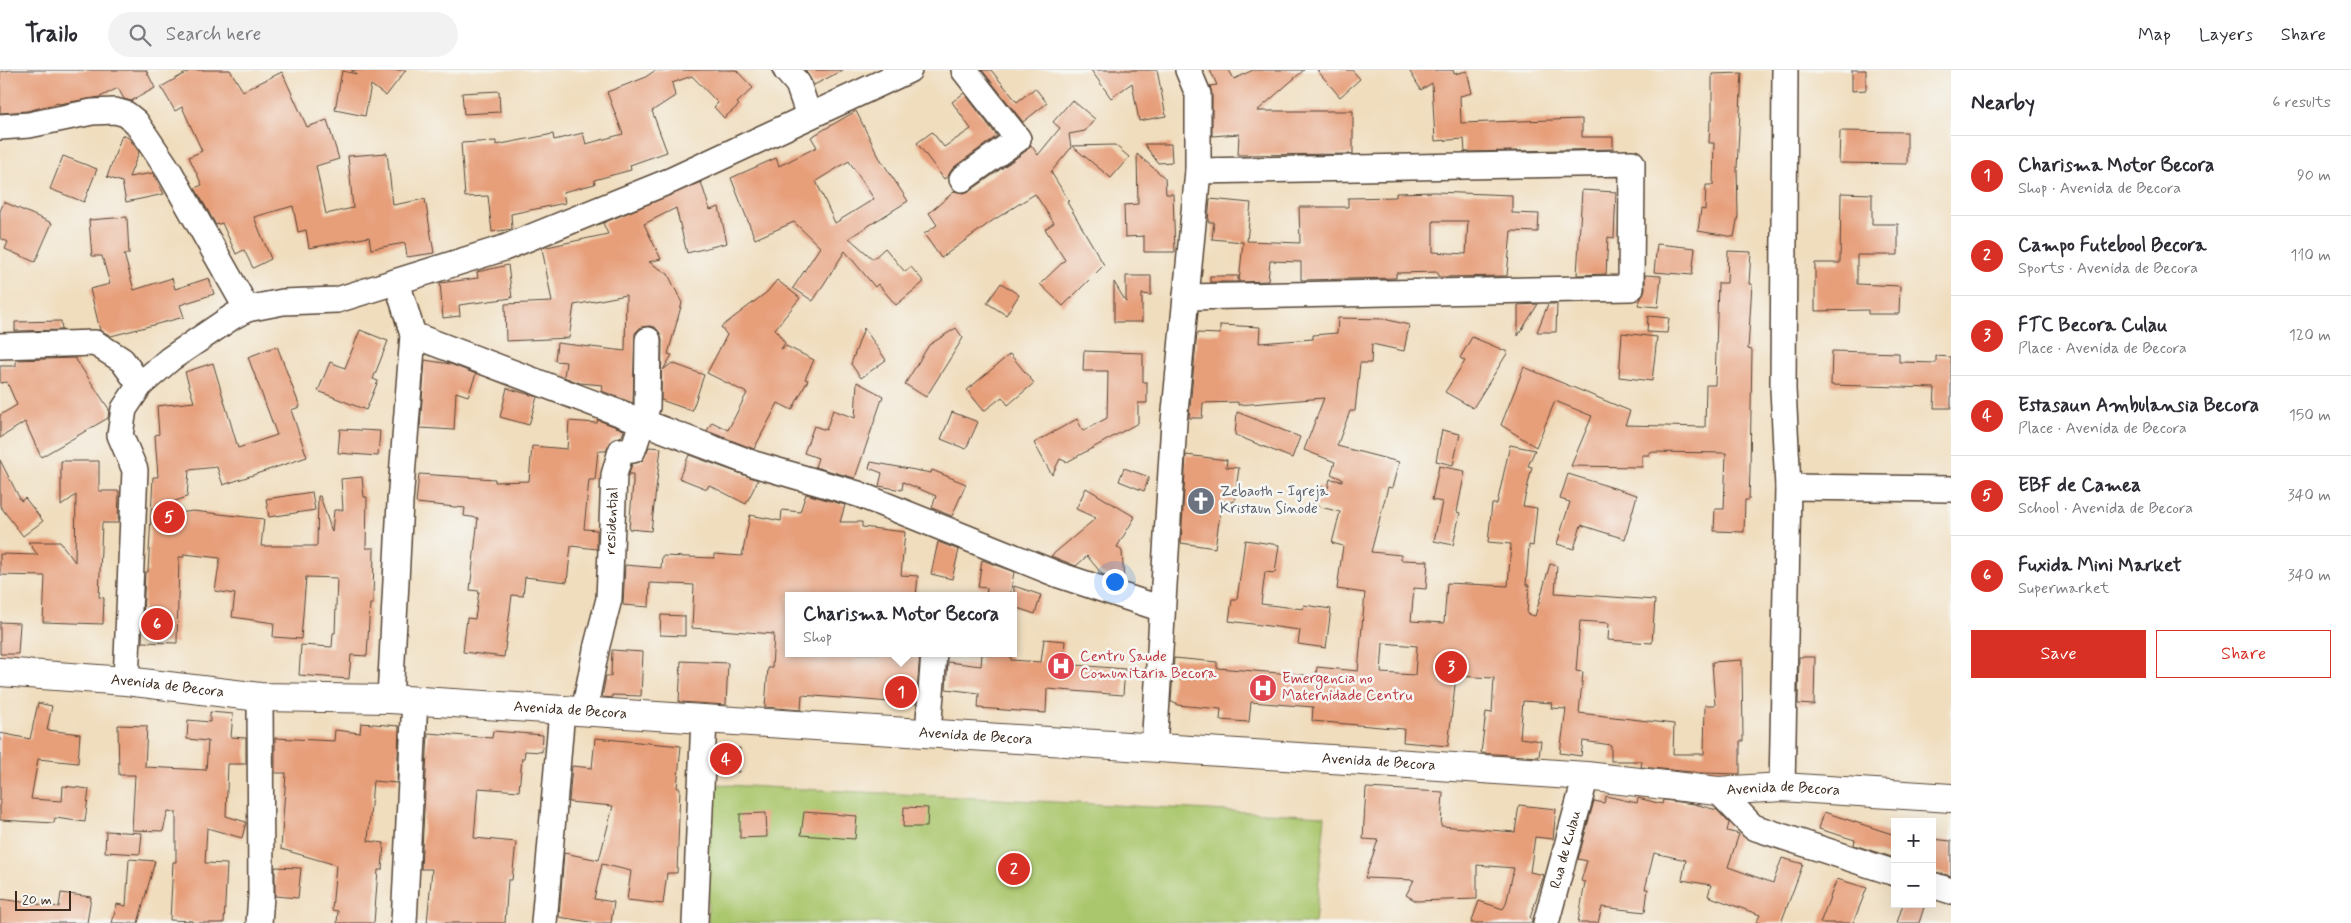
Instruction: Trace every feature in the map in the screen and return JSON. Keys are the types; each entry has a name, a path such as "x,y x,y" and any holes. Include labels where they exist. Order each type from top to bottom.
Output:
{"main road":[{"name":"Avenida de Becora","path":"0,672 126,681 260,697 402,700 928,733 1586,776 1718,791 1782,787 1951,798"}],"street":[{"path":"786,70 798,84 809,116"},
{"path":"126,681 135,470 120,435 124,409 140,385 170,359 247,309 283,302 337,300 513,244 672,180 909,70"},
{"path":"962,179 1018,139 1017,135 964,70"},
{"path":"1154,748 1174,422 1198,171 1198,94 1188,70"},
{"path":"1782,787 1788,487 1783,389 1785,70"},
{"path":"0,127 29,125 92,112 115,111 126,114 136,122 169,171 247,309"},
{"path":"1186,296 1631,288 1632,164 1198,171"},
{"path":"397,282 413,335 400,502 404,923"},
{"path":"413,335 754,464 858,494 1059,575 1162,608"},
{"name":"residential","path":"573,711 597,645 609,599 614,475 621,451 633,450 647,407 648,340"},
{"path":"0,346 95,343 122,360 140,385"},
{"path":"1788,487 1951,489"},
{"path":"928,733 934,657"},
{"path":"259,923 262,896 260,697"},
{"path":"544,923 573,711"},
{"path":"695,923 704,719"},
{"name":"Rua de Kulau","path":"1546,923 1586,776"},
{"path":"1718,791 1753,827 1891,872"},
{"path":"1936,886 1951,891"}],"green space":[{"path":"707,784 1325,816 1315,923 708,923"}],"building":[{"path":"11,70 146,70 155,88 131,101 124,99 118,88 100,97 58,103 27,111 0,113 0,72"},
{"path":"191,70 230,70 243,91 282,72 307,127 327,120 339,159 316,166 326,214 353,208 348,156 387,153 393,205 425,199 434,253 407,257 405,243 371,249 369,237 309,248 306,230 298,232 293,206 254,217 271,259 253,268 244,250 236,254 222,223 216,225 195,188 202,185 189,157 202,151 182,107 175,111 161,87"},
{"path":"351,70 406,70 386,96 371,85 365,116 335,110 342,71 357,74"},
{"path":"656,70 736,70 753,88 737,103 739,105 724,118 714,107 718,103 692,76 672,83 675,96 652,111 667,152 630,165 631,170 594,180 595,184 563,192 565,203 511,214 512,229 492,232 488,196 465,197 461,143 496,141 496,145 553,134 554,140 583,133 586,144 623,134 607,92 644,78"},
{"path":"805,70 843,70 814,85"},
{"path":"982,70 991,70 1017,102 1035,88 1047,103 1023,122"},
{"path":"1091,70 1157,70 1166,116 1139,121 1132,83 1111,98"},
{"path":"1210,70 1229,70 1234,79 1253,70 1304,70 1257,111 1353,111 1353,154 1238,155 1239,134 1212,136 1212,94 1210,86 1217,85"},
{"path":"1317,70 1352,70 1360,79 1340,97"},
{"path":"1409,70 1453,70 1454,74 1467,71 1472,93 1460,96 1461,123 1582,119 1582,137 1613,137 1613,149 1465,152 1464,139 1435,141 1432,83 1421,90"},
{"path":"1852,70 1866,70 1866,90 1852,91"},
{"path":"1742,73 1737,168 1738,215 1734,237 1698,231 1701,209 1705,210 1706,185 1713,185 1714,143 1709,143 1710,120 1712,120 1712,74"},
{"path":"499,91 500,112 464,114 462,93"},
{"path":"964,93 997,136 954,167 944,179 917,143 932,132 944,147 971,129 952,102"},
{"path":"1072,100 1095,119 1085,131 1069,134 1071,148 1051,172 1104,265 1063,306 1040,284 1065,260 1045,229 1054,223 1035,194 992,221 941,258 924,234 937,225 929,213 955,191 963,193 970,191 1026,151 1031,145 1038,155 1060,128 1053,122"},
{"path":"856,111 879,157 908,201 849,238 873,259 885,248 905,272 911,267 924,282 896,305 878,284 875,287 845,251 813,301 793,288 820,247 794,222 755,239 731,178 776,158 779,166 817,147 811,137","holes":["849,161 874,199 835,223 816,181"]},
{"path":"1840,131 1907,132 1907,164 1839,163"},
{"path":"122,135 129,138 139,152 129,177 153,173 164,194 126,202 122,182 107,177"},
{"path":"1144,144 1171,144 1172,162 1158,163"},
{"path":"1115,145 1129,157 1111,178 1072,146"},
{"path":"1137,154 1165,178 1166,194 1173,194 1175,252 1144,252 1144,236 1125,237 1124,205 1138,204"},
{"path":"63,156 97,169 84,202 50,189"},
{"path":"701,182 710,210 719,207 727,243 687,253 676,208 644,224 661,259 649,262 668,274 682,303 668,354 672,355 663,370 672,363 704,375 692,411 661,400 662,340 660,333 655,327 641,327 635,333 633,403 602,391 603,385 580,383 564,377 566,362 555,361 557,343 625,351 626,295 574,305 569,338 506,341 505,304 552,302 542,248 608,234 603,223"},
{"path":"1582,190 1616,192 1614,238 1608,237 1606,274 1577,275"},
{"path":"1435,192 1512,195 1512,213 1539,214 1538,232 1511,231 1507,276 1438,277 1438,272 1396,273 1396,278 1301,280 1301,262 1270,261 1268,281 1239,282 1243,242 1212,239 1214,222 1208,222 1210,199 1251,203 1247,241 1300,243 1299,207 1348,207 1348,198 1396,197 1396,193","holes":["1433,221 1468,221 1466,254 1433,252"]},
{"path":"1841,193 1872,194 1872,224 1898,224 1898,255 1857,255 1857,284 1900,286 1899,314 1868,314 1868,310 1815,311 1815,263 1840,263"},
{"path":"4,202 52,223 35,262 5,249 8,242 0,238 0,211"},
{"path":"127,217 129,254 124,254 134,290 172,278 175,289 209,278 214,294 180,305 184,317 111,336 100,330 90,289 110,284 102,256 92,256 89,220"},
{"path":"1657,244 1695,248 1692,275 1654,272"},
{"path":"1728,251 1751,252 1749,284 1752,284 1748,349 1752,350 1750,470 1749,500 1745,500 1744,532 1714,531 1715,509 1724,509 1726,453 1649,452 1649,455 1642,455 1642,467 1571,466 1592,416 1555,401 1536,447 1501,425 1524,367 1630,411 1625,425 1705,427 1706,385 1715,385 1718,283 1727,283"},
{"path":"508,265 512,298 459,305 460,316 443,318 440,283 478,278 477,272"},
{"path":"1645,275 1661,276 1658,307 1638,305 1645,289"},
{"path":"1126,276 1151,276 1151,295 1142,294 1142,322 1114,322 1114,282 1126,302"},
{"path":"1210,276 1238,276 1238,282 1210,282"},
{"path":"777,280 800,298 775,329 785,343 781,349 786,346 814,360 805,379 808,380 792,410 778,403 754,449 707,431 712,422 728,430 747,393 707,373 727,335 721,327 767,292"},
{"path":"1001,283 1019,295 1006,315 987,303"},
{"path":"1538,304 1518,336 1518,305"},
{"path":"1548,304 1557,304 1556,332 1537,332"},
{"path":"1648,316 1669,318 1667,333 1647,332"},
{"path":"1338,318 1384,319 1409,325 1404,351 1372,344 1371,363 1360,363 1355,411 1350,411 1337,446 1399,462 1392,488 1388,487 1371,552 1401,555 1401,560 1428,561 1426,589 1414,588 1411,621 1444,623 1447,583 1508,586 1511,544 1488,542 1492,504 1497,504 1510,445 1535,450 1528,466 1532,467 1523,506 1537,508 1533,546 1529,545 1526,585 1529,585 1527,614 1535,616 1550,564 1557,566 1555,593 1655,600 1652,643 1608,640 1609,623 1580,621 1576,671 1583,672 1579,713 1674,724 1673,754 1704,754 1705,705 1715,705 1712,662 1742,660 1743,741 1740,741 1740,774 1702,773 1641,767 1642,761 1611,761 1611,745 1583,741 1581,756 1560,753 1566,709 1551,708 1552,703 1523,701 1520,738 1541,741 1539,757 1481,753 1486,712 1492,713 1494,678 1456,676 1448,746 1403,742 1404,729 1312,721 1313,707 1251,702 1249,722 1220,720 1221,709 1177,705 1177,703 1171,702 1174,658 1217,662 1217,668 1316,676 1317,667 1358,671 1365,593 1337,589 1343,546 1332,543 1340,512 1313,505 1318,486 1328,488 1330,479 1342,481 1342,479 1331,474 1335,462 1304,450 1324,398 1238,405 1238,402 1203,403 1202,418 1189,418 1197,333 1220,334 1220,325 1260,327 1259,343 1313,339 1313,335 1337,333","holes":["1383,643 1417,646 1415,675 1381,673"]},
{"path":"61,321 62,330 15,331 15,322"},
{"path":"864,328 886,360 861,378 851,364"},
{"path":"956,328 963,338 926,397 905,384 929,345"},
{"path":"360,330 388,341 373,379 378,381 366,410 318,391 330,362 345,368"},
{"path":"1622,333 1657,337 1652,381 1619,377"},
{"path":"1472,337 1508,352 1473,408 1445,392 1465,361 1460,358"},
{"path":"277,346 300,407 291,410 307,457 223,485 217,467 189,470 187,497 158,507 171,508 173,514 193,511 264,519 261,546 317,546 318,496 320,496 332,532 334,510 343,510 341,479 362,477 364,497 367,497 366,548 374,548 373,604 370,604 367,656 351,655 349,679 299,675 301,645 332,647 333,633 335,633 337,578 306,577 301,639 273,637 274,623 232,617 235,594 215,591 220,558 184,554 184,557 179,557 177,643 142,642 145,572 148,572 153,477 158,477 155,435 159,434 157,406 194,402 185,372 213,363 238,448 277,435 248,357"},
{"path":"1084,351 1143,353 1143,382 1147,382 1147,403 1138,403 1138,423 1067,462 1060,459 1052,475 1034,443 1077,419 1083,431 1107,418 1108,371 1083,371"},
{"path":"1832,351 1899,353 1899,362 1936,363 1936,356 1951,357 1951,408 1934,408 1935,388 1831,385"},
{"path":"1010,354 1034,383 1008,405 1002,397 984,411 967,390"},
{"path":"75,358 109,409 108,418 41,457 25,422 0,438 0,415 17,405 7,382 0,383 0,366 16,366 16,360"},
{"path":"425,360 450,364 476,374 468,396 456,392 454,430 420,428"},
{"path":"857,382 883,396 855,478 815,467 818,458 804,453 814,426 826,430 833,410 855,418"},
{"path":"507,388 537,397 529,425 500,417"},
{"path":"952,412 978,422 966,449 941,439"},
{"path":"1237,412 1300,437 1292,458 1235,435"},
{"path":"598,420 624,430 622,436 612,440 606,451 598,451 595,480 589,480 584,529 597,530 597,549 571,546 567,582 525,577 523,596 512,595 504,657 463,652 467,618 475,619 479,591 470,590 478,518 464,516 465,508 416,503 419,474 495,479 495,482 529,481 532,446 567,449 569,421 597,423"},
{"path":"340,429 380,431 378,456 338,453"},
{"path":"1442,430 1460,434 1453,465 1436,461"},
{"path":"649,447 661,448 651,531 629,529 633,474 629,474 632,464 642,461"},
{"path":"689,455 758,480 746,504 709,485 707,489 679,478"},
{"name":"Zebaoth - Igreja Kristaun Sinode","path":"1186,455 1227,460 1226,467 1239,468 1234,502 1222,501 1215,548 1181,543"},
{"path":"0,460 21,501 25,498 43,521 23,536 0,506"},
{"path":"61,461 99,461 99,491 119,491 118,523 102,523 99,597 104,598 103,624 43,622 45,576 0,575 0,554 38,555 28,542 60,542 75,562 76,495 61,506"},
{"path":"871,462 931,473 932,470 966,484 952,516 932,508 936,496 903,482 902,490 879,486 882,473 869,468"},
{"path":"1439,466 1465,471 1457,512 1460,513 1453,545 1434,541 1442,502 1432,500"},
{"path":"1124,468 1149,477 1144,491 1119,481"},
{"path":"1568,474 1637,495 1625,539 1581,525 1574,549 1557,544 1570,502 1560,499"},
{"path":"1086,488 1135,517 1117,547 1122,551 1124,581 1102,574 1087,556 1076,566 1051,556 1096,518 1076,509"},
{"path":"312,492 315,510 269,517 266,499"},
{"path":"806,494 845,505 840,522 862,522 862,527 905,532 901,575 918,576 916,592 785,592 785,657 920,657 916,704 802,695 801,710 765,707 768,668 772,668 774,634 692,628 694,585 650,583 649,607 623,605 625,565 661,568 662,556 714,558 714,554 742,556 750,515 781,521 782,510 800,512"},
{"path":"1245,540 1279,545 1275,573 1265,572 1261,604 1303,609 1304,605 1331,609 1326,648 1298,644 1300,630 1229,621 1232,600 1237,600"},
{"path":"938,542 959,550 952,579 931,574"},
{"path":"982,560 1014,572 1011,592 986,592 987,588 978,587"},
{"path":"1014,586 1041,595 1035,614 1017,608 1017,592 1014,592"},
{"path":"661,615 685,616 685,636 660,635"},
{"path":"0,622 20,623 18,654 0,654"},
{"path":"1044,639 1065,641 1063,664 1125,669 1123,695 1047,689 1046,713 978,708 979,693 946,689 948,662 981,666 982,657 1011,657 1011,660 1041,662"},
{"path":"612,650 643,652 641,696 612,695 612,698 602,697 606,676 611,676"},
{"path":"1799,657 1815,657 1814,705 1798,704"},
{"path":"681,661 728,663 726,705 679,702"},
{"path":"38,703 52,706 47,730 80,734 78,763 38,759 31,799 62,801 63,786 89,789 85,822 55,818 54,823 0,820 0,733 30,739"},
{"path":"210,712 233,714 231,737 246,738 246,764 228,764 226,816 246,822 242,838 207,828 205,863 227,864 224,923 192,923 192,921 170,920 173,862 176,862 176,812 168,811 163,831 132,830 135,775 119,775 118,725 147,726 145,767 206,770 208,741 187,739 188,720 210,722"},
{"path":"361,723 399,726 397,783 373,781 368,841 384,843 382,870 378,870 374,923 337,923 338,911 332,910 336,865 281,849 286,773 275,773 275,738 334,741 335,730 360,733"},
{"path":"493,731 543,735 542,752 525,751 524,758 522,758 519,791 478,788 474,838 516,842 512,880 508,880 505,923 427,923 432,869 421,869 428,733 492,738"},
{"path":"595,738 681,746 677,788 680,788 677,873 667,873 663,904 627,900 631,871 602,864 594,899 614,902 611,923 596,923 559,917 564,853 599,860 613,806 569,802 572,766 592,768"},
{"path":"717,747 740,748 739,772 716,771"},
{"path":"1366,788 1443,792 1441,826 1515,832 1519,805 1556,809 1553,839 1535,837 1530,872 1544,875 1530,918 1532,923 1471,923 1479,901 1503,909 1506,904 1514,868 1477,865 1477,899 1416,901 1406,895 1414,880 1365,878 1378,840 1363,839"},
{"path":"1606,796 1637,803 1638,798 1662,804 1663,800 1694,804 1717,810 1729,823 1727,831 1739,834 1728,867 1773,883 1782,858 1803,864 1781,923 1756,923 1760,915 1708,896 1711,885 1682,880 1686,860 1654,853 1645,889 1648,889 1645,912 1602,907 1598,923 1578,923 1585,882 1581,881 1587,861 1578,859 1594,801 1604,803"},
{"path":"904,807 928,808 927,827 903,827"},
{"path":"804,812 857,816 855,839 801,835"},
{"path":"1824,812 1891,834 1891,857 1854,845 1855,840 1819,829"},
{"path":"766,813 767,837 740,838 740,814"},
{"path":"106,831 142,833 140,854 105,852"},
{"path":"1936,839 1951,841 1951,876 1936,872"},
{"path":"129,859 155,861 138,923 112,923 117,904 126,906"},
{"path":"275,867 301,868 298,898 275,896"},
{"path":"1837,879 1867,888 1853,923 1820,923"},
{"path":"61,893 91,897 87,923 0,923 0,899 59,907"},
{"path":"1902,908 1924,908 1919,923 1897,923"}],"place":[{"name":"Zebaoth - Igreja Kristaun Sinode","path":"1201,501"},
{"name":"EBF de Camea","path":"169,517"},
{"name":"Fuxida Mini Market","path":"157,624"},
{"name":"Centru Saude Comunitaria Becora","path":"1061,666"},
{"name":"FTC Becora Culau","path":"1451,667"},
{"name":"Emergencia no Maternidade Centru","path":"1263,688"},
{"name":"Charisma Motor Becora","path":"901,692"},
{"name":"Estasaun Ambulansia Becora","path":"726,759"},
{"name":"Campo Futebool Becora","path":"1014,869"}]}
